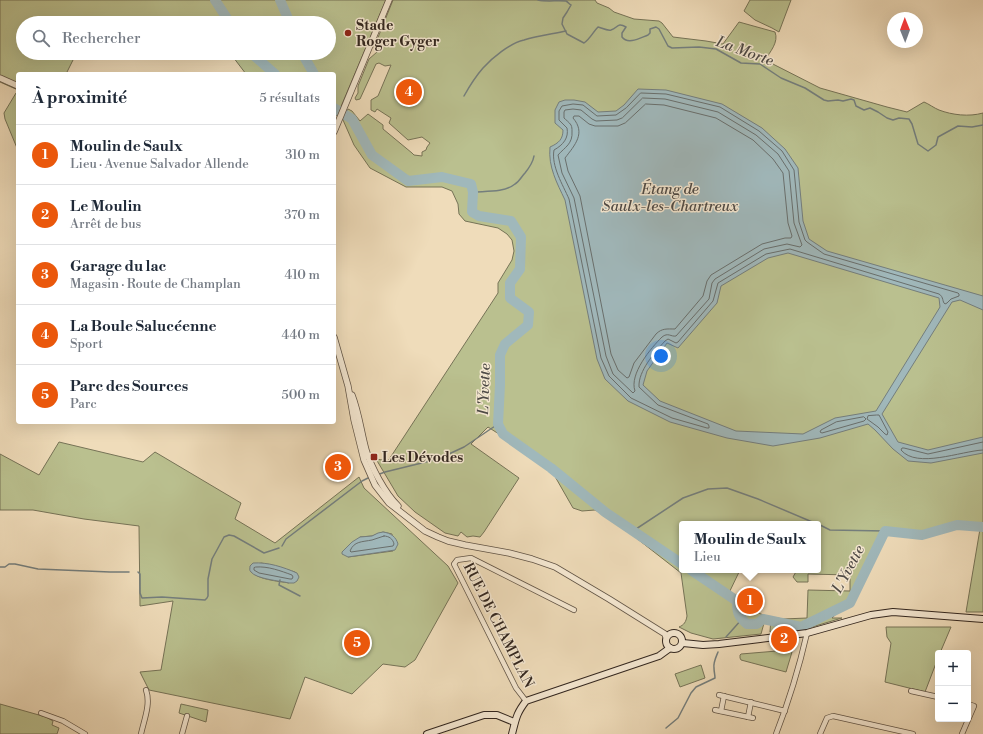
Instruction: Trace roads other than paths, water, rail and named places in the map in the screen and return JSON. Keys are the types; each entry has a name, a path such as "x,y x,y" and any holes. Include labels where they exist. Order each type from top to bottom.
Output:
{"main road":[{"path":"683,643 703,645 719,644 807,633 871,614 893,612 983,618"},
{"path":"673,632 678,633 682,637 683,643 678,649 670,648 666,644 666,637 673,632"},
{"path":"512,734 518,710 526,701 659,656 670,648"},
{"path":"427,734 484,715 497,715 514,722"}],"street":[{"path":"336,128 389,0"},
{"path":"0,78 16,85"},
{"path":"336,344 348,386 354,420 364,460 374,476 396,504 412,521 425,531 448,541 465,546 509,553 555,567 615,602 665,634 666,637"},
{"name":"RUE DE CHAMPLAN","path":"526,701 516,688 454,564 457,560 472,558 574,610"},
{"path":"776,734 796,677 807,633"},
{"path":"141,734 148,704 146,690"},
{"path":"911,691 935,696"},
{"path":"719,695 785,711"},
{"path":"721,711 724,696"},
{"path":"715,710 750,718 751,702"},
{"path":"971,705 974,706 971,713"},
{"path":"41,713 64,721 85,734"},
{"path":"182,734 187,716"},
{"path":"820,734 827,718 833,716 913,734"},
{"path":"962,734 967,722"}],"water":[{"name":"Étang de Saulx-les-Chartreux","path":"638,89 666,90 722,104 762,128 785,149 798,168 803,221 809,239 827,251 983,296 983,310 960,300 952,302 882,414 898,442 928,450 983,437 983,453 931,463 908,461 893,449 868,424 820,438 773,446 727,438 670,422 628,401 605,379 597,359 565,200 556,181 550,161 550,147 560,140 563,133 563,130 555,123 555,110 559,102 574,100 585,102 598,112 616,111 624,105","holes":["788,253 939,298 940,307 876,411 835,418 803,434 736,431 660,401 643,385 647,371 667,343 678,348 717,303 721,286 768,258"]},
{"path":"383,532 391,534 396,539 398,544 395,550 348,557 342,554 342,552 352,542 360,537 372,536"},
{"path":"253,563 264,563 281,567 297,573 299,577 294,583 263,578 250,571 250,566"}],"waterway":[{"path":"215,0 225,16"},
{"name":"L'Yvette","path":"280,0 287,16"},
{"name":"La Morte","path":"538,0 566,1 571,5 563,18 562,24 567,34 584,43 598,27 606,30 613,29 619,25 626,27 622,33 622,37 631,41 648,35 650,33 650,29 656,27 659,29 668,46 672,48 699,47 716,49 741,63 760,64 781,78 805,88 824,100 843,101 851,99 854,100 856,106 864,110 870,108 887,118 893,120 899,118 909,119 918,144 928,151 936,145 938,137 958,126 972,127 983,125"},
{"path":"464,96 483,68 491,60 513,44 566,31"},
{"path":"259,60 273,72"},
{"name":"L'Yvette","path":"306,60 313,72"},
{"name":"L'Yvette","path":"336,109 352,119 372,155 408,181 442,177 471,184 473,192 472,212 479,216 511,221 521,237 520,269 510,283 510,298 529,312 528,325 505,344 500,355 498,424 503,434 551,468 605,512 679,562"},
{"path":"473,192 495,191 511,187 518,182 532,163 534,156"},
{"path":"377,475 438,459 464,447 498,424"},
{"path":"282,546 286,539 362,481 370,477"},
{"path":"633,531 683,498 708,489 727,488 758,499 810,521"},
{"name":"L'Yvette","path":"695,573 737,601 737,609 739,614 747,624 757,624 763,619 801,627 850,603 885,531 922,535 957,525 983,527"},
{"path":"821,526 830,530 885,531"},
{"path":"138,572 140,574 140,593 142,598 162,597 205,600 208,596 208,579 212,559 224,537 229,535 234,536 264,553 279,548"},
{"path":"0,567 15,564 38,569 129,572"},
{"path":"280,580 279,585 300,596"},
{"path":"726,637 742,619"},
{"path":"666,728 678,718 691,693 696,687 715,678 714,664 718,652"}],"place":[{"name":"Stade Roger Gyger","path":"348,33"},
{"name":"La Boule Salucéenne","path":"409,92"},
{"name":"Les Dévodes","path":"374,457"},
{"name":"Garage du lac","path":"338,467"},
{"name":"Moulin de Saulx","path":"750,601"},
{"name":"Le Moulin","path":"784,639"},
{"name":"Parc des Sources","path":"357,643"}]}
